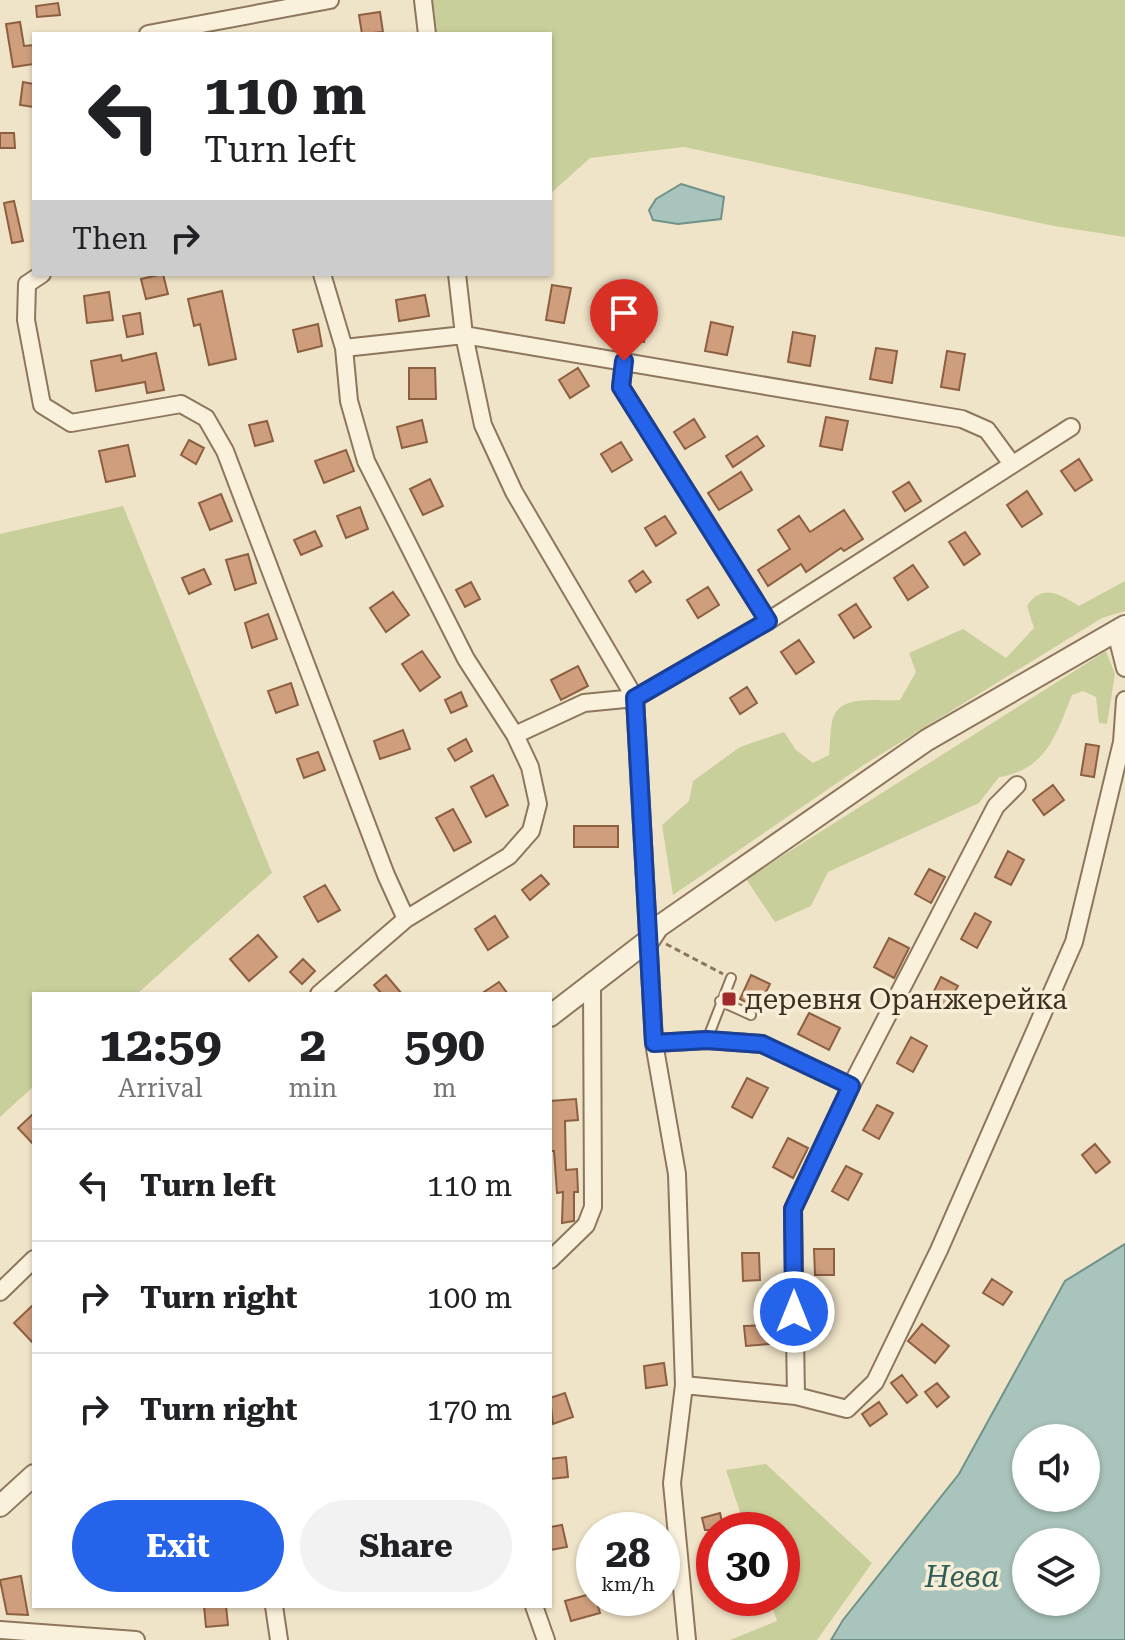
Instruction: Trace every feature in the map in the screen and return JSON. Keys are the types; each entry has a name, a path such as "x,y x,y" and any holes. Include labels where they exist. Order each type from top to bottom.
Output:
{"street":[{"path":"159,32 330,0"},
{"path":"423,0 427,32"},
{"path":"39,276 27,284 26,320 42,405 71,423 181,404 206,418 225,451 386,875 406,919"},
{"path":"321,992 406,919 509,856 531,831 538,804 530,767 515,735 466,659 366,461 349,401 344,348 323,276"},
{"path":"457,276 464,335 483,425 514,492 635,698 654,1043 677,1174 684,1385 672,1483 687,1640 679,1640"},
{"path":"344,348 464,335 962,419 987,430 1012,464"},
{"path":"624,361 621,387 768,621"},
{"path":"515,735 584,703 635,698 768,621 1071,427"},
{"path":"552,1014 650,939 658,927 927,740 1120,629 1125,668"},
{"path":"684,1385 796,1396 847,1409 875,1382 939,1250 1074,942 1122,742 1125,700"},
{"path":"796,1396 793,1209 851,1086 996,806 1017,785"},
{"path":"552,1258 586,1225 593,1207 592,981"},
{"path":"654,1043 707,1040 762,1044 851,1086"},
{"path":"0,1292 32,1261"},
{"path":"0,1506 32,1477"},
{"path":"274,1608 279,1640"},
{"path":"535,1608 546,1640"},
{"path":"0,1630 136,1640"}],"lane":[{"path":"707,1040 731,978"},
{"path":"720,1001 751,1015"}],"path":[{"path":"671,948 731,978"}],"green space":[{"path":"433,0 1125,0 1125,237 1054,226 684,147 590,158 552,192 552,32 437,32"},
{"path":"123,506 272,873 139,992 32,992 32,1088 0,1117 0,534"},
{"path":"1125,581 1125,611 1102,618 862,766 673,895 662,825 689,801 693,781 740,747 784,732 796,750 813,763 829,755 832,722 842,706 860,700 900,700 916,672 909,653 963,629 1006,658 1034,628 1027,606 1039,595 1052,593 1079,606"},
{"path":"1106,651 1115,674 1107,724 1099,723 1096,697 1083,691 1072,695 1054,737 1039,759 1015,773 999,777 979,803 828,872 811,906 775,922 746,879"},
{"path":"766,1464 872,1563 817,1640 730,1640 777,1621 775,1616 800,1616 800,1512 740,1512 726,1470"}],"water":[{"path":"681,184 724,197 721,219 678,224 653,220 649,210 656,199"},
{"name":"Нева","path":"1125,1244 1125,1640 831,1640 843,1620 959,1474 1065,1281"}],"building":[{"path":"58,3 60,15 37,17 36,6"},
{"path":"380,12 383,32 362,32 359,15"},
{"path":"20,22 24,46 32,45 32,64 13,67 6,24"},
{"path":"23,82 32,84 32,107 20,105"},
{"path":"0,133 14,133 15,148 0,148"},
{"path":"14,201 23,241 12,243 4,203"},
{"path":"164,276 168,294 146,299 141,279"},
{"path":"552,285 571,288 564,323 546,320"},
{"path":"222,291 236,359 209,365 200,324 194,326 188,299"},
{"path":"109,292 113,320 87,323 84,296"},
{"path":"425,295 429,316 399,321 396,300"},
{"path":"630,304 651,309 644,342 623,337"},
{"path":"140,313 143,334 127,337 123,316"},
{"path":"711,322 733,327 727,355 705,351"},
{"path":"318,324 322,346 298,352 293,330"},
{"path":"793,332 815,336 810,366 788,362"},
{"path":"876,348 897,351 892,383 870,379"},
{"path":"947,351 965,354 959,390 941,387"},
{"path":"156,353 164,390 147,393 145,382 96,391 91,361 121,355 122,361"},
{"path":"409,368 435,368 436,399 409,399"},
{"path":"578,368 589,386 570,398 559,380"},
{"path":"826,417 848,421 842,450 820,446"},
{"path":"694,419 705,437 685,449 674,432"},
{"path":"422,420 427,442 402,448 397,427"},
{"path":"267,421 273,441 255,446 249,425"},
{"path":"757,436 764,446 733,467 726,456"},
{"path":"189,440 204,448 196,464 181,455"},
{"path":"621,442 632,460 612,472 601,454"},
{"path":"128,445 135,476 106,482 99,451"},
{"path":"346,450 354,471 324,483 315,461"},
{"path":"1079,459 1092,480 1075,491 1061,471"},
{"path":"741,472 752,490 719,510 708,493"},
{"path":"430,479 443,506 423,515 410,489"},
{"path":"909,482 921,501 905,511 893,492"},
{"path":"1027,491 1042,514 1022,527 1007,505"},
{"path":"221,494 232,521 210,530 199,503"},
{"path":"360,507 368,529 346,538 337,516"},
{"path":"844,510 863,539 844,551 841,548 806,572 801,564 768,586 758,570 790,549 778,530 799,516 810,532"},
{"path":"665,516 676,533 656,546 645,528"},
{"path":"315,531 322,546 301,555 294,540"},
{"path":"965,532 980,554 964,565 949,542"},
{"path":"248,554 256,583 235,590 226,560"},
{"path":"913,565 928,587 908,600 894,578"},
{"path":"204,569 211,584 189,594 182,578"},
{"path":"643,571 651,582 636,592 629,581"},
{"path":"471,582 480,599 465,607 456,590"},
{"path":"708,587 719,605 698,618 687,600"},
{"path":"393,592 409,615 386,632 370,608"},
{"path":"856,604 871,627 854,638 839,615"},
{"path":"268,614 277,639 252,648 245,623"},
{"path":"799,640 814,662 796,674 781,652"},
{"path":"422,651 440,677 420,691 402,664"},
{"path":"578,666 588,686 561,700 551,680"},
{"path":"291,683 298,705 276,713 268,691"},
{"path":"747,687 757,703 740,714 730,698"},
{"path":"461,692 467,706 451,713 445,700"},
{"path":"403,730 410,749 380,759 374,741"},
{"path":"466,739 472,751 455,761 448,749"},
{"path":"1086,744 1099,746 1094,777 1081,775"},
{"path":"318,752 325,770 304,778 297,759"},
{"path":"493,775 508,805 486,817 471,787"},
{"path":"1053,785 1064,800 1044,815 1033,800"},
{"path":"453,809 471,842 454,851 436,818"},
{"path":"574,826 618,826 618,847 574,847"},
{"path":"1008,851 1024,860 1011,885 995,877"},
{"path":"929,869 945,877 931,903 915,894"},
{"path":"541,875 549,884 530,900 522,890"},
{"path":"325,885 340,910 318,922 304,897"},
{"path":"975,913 991,922 977,948 961,939"},
{"path":"495,916 508,937 488,950 475,929"},
{"path":"258,935 277,957 249,981 230,959"},
{"path":"889,938 909,948 894,978 874,967"},
{"path":"303,959 315,971 302,984 290,972"},
{"path":"386,975 400,992 380,992 374,985"},
{"path":"751,975 770,984 758,1008 740,999"},
{"path":"941,977 958,986 944,1011 928,1003"},
{"path":"499,982 506,992 484,992"},
{"path":"809,1013 840,1028 829,1050 798,1034"},
{"path":"911,1037 927,1046 913,1072 897,1063"},
{"path":"747,1078 768,1088 752,1118 732,1107"},
{"path":"576,1099 578,1120 565,1121 566,1170 577,1169 578,1192 574,1192 574,1221 562,1223 563,1192 557,1193 552,1151 552,1101"},
{"path":"877,1105 893,1113 879,1139 863,1130"},
{"path":"32,1115 32,1143 18,1128"},
{"path":"788,1138 808,1148 793,1178 773,1167"},
{"path":"1095,1144 1110,1162 1096,1173 1082,1155"},
{"path":"846,1166 862,1174 848,1200 832,1191"},
{"path":"814,1249 834,1249 834,1275 815,1275"},
{"path":"742,1253 759,1253 760,1280 743,1281"},
{"path":"992,1279 1012,1292 1003,1305 983,1293"},
{"path":"32,1306 32,1342 14,1323"},
{"path":"922,1324 949,1346 935,1363 908,1341"},
{"path":"767,1325 769,1344 746,1346 744,1326"},
{"path":"664,1363 667,1385 646,1388 644,1366"},
{"path":"902,1375 917,1395 907,1403 891,1383"},
{"path":"937,1383 949,1397 937,1407 925,1392"},
{"path":"565,1393 573,1417 553,1424 552,1397"},
{"path":"879,1402 887,1414 870,1426 862,1414"},
{"path":"566,1457 568,1477 552,1479 552,1459"},
{"path":"562,1525 567,1547 552,1550 552,1527"},
{"path":"21,1576 28,1615 7,1614 0,1580"},
{"path":"576,1598 576,1616 589,1616 571,1621 565,1601"},
{"path":"204,1608 226,1608 228,1625 206,1627"}],"place":[{"name":"деревня Оранжерейка","path":"729,999"}],"route":[{"path":"624,361 621,387 768,621 635,698 654,1043 707,1040 762,1044 851,1086 793,1209 794,1312"}]}
